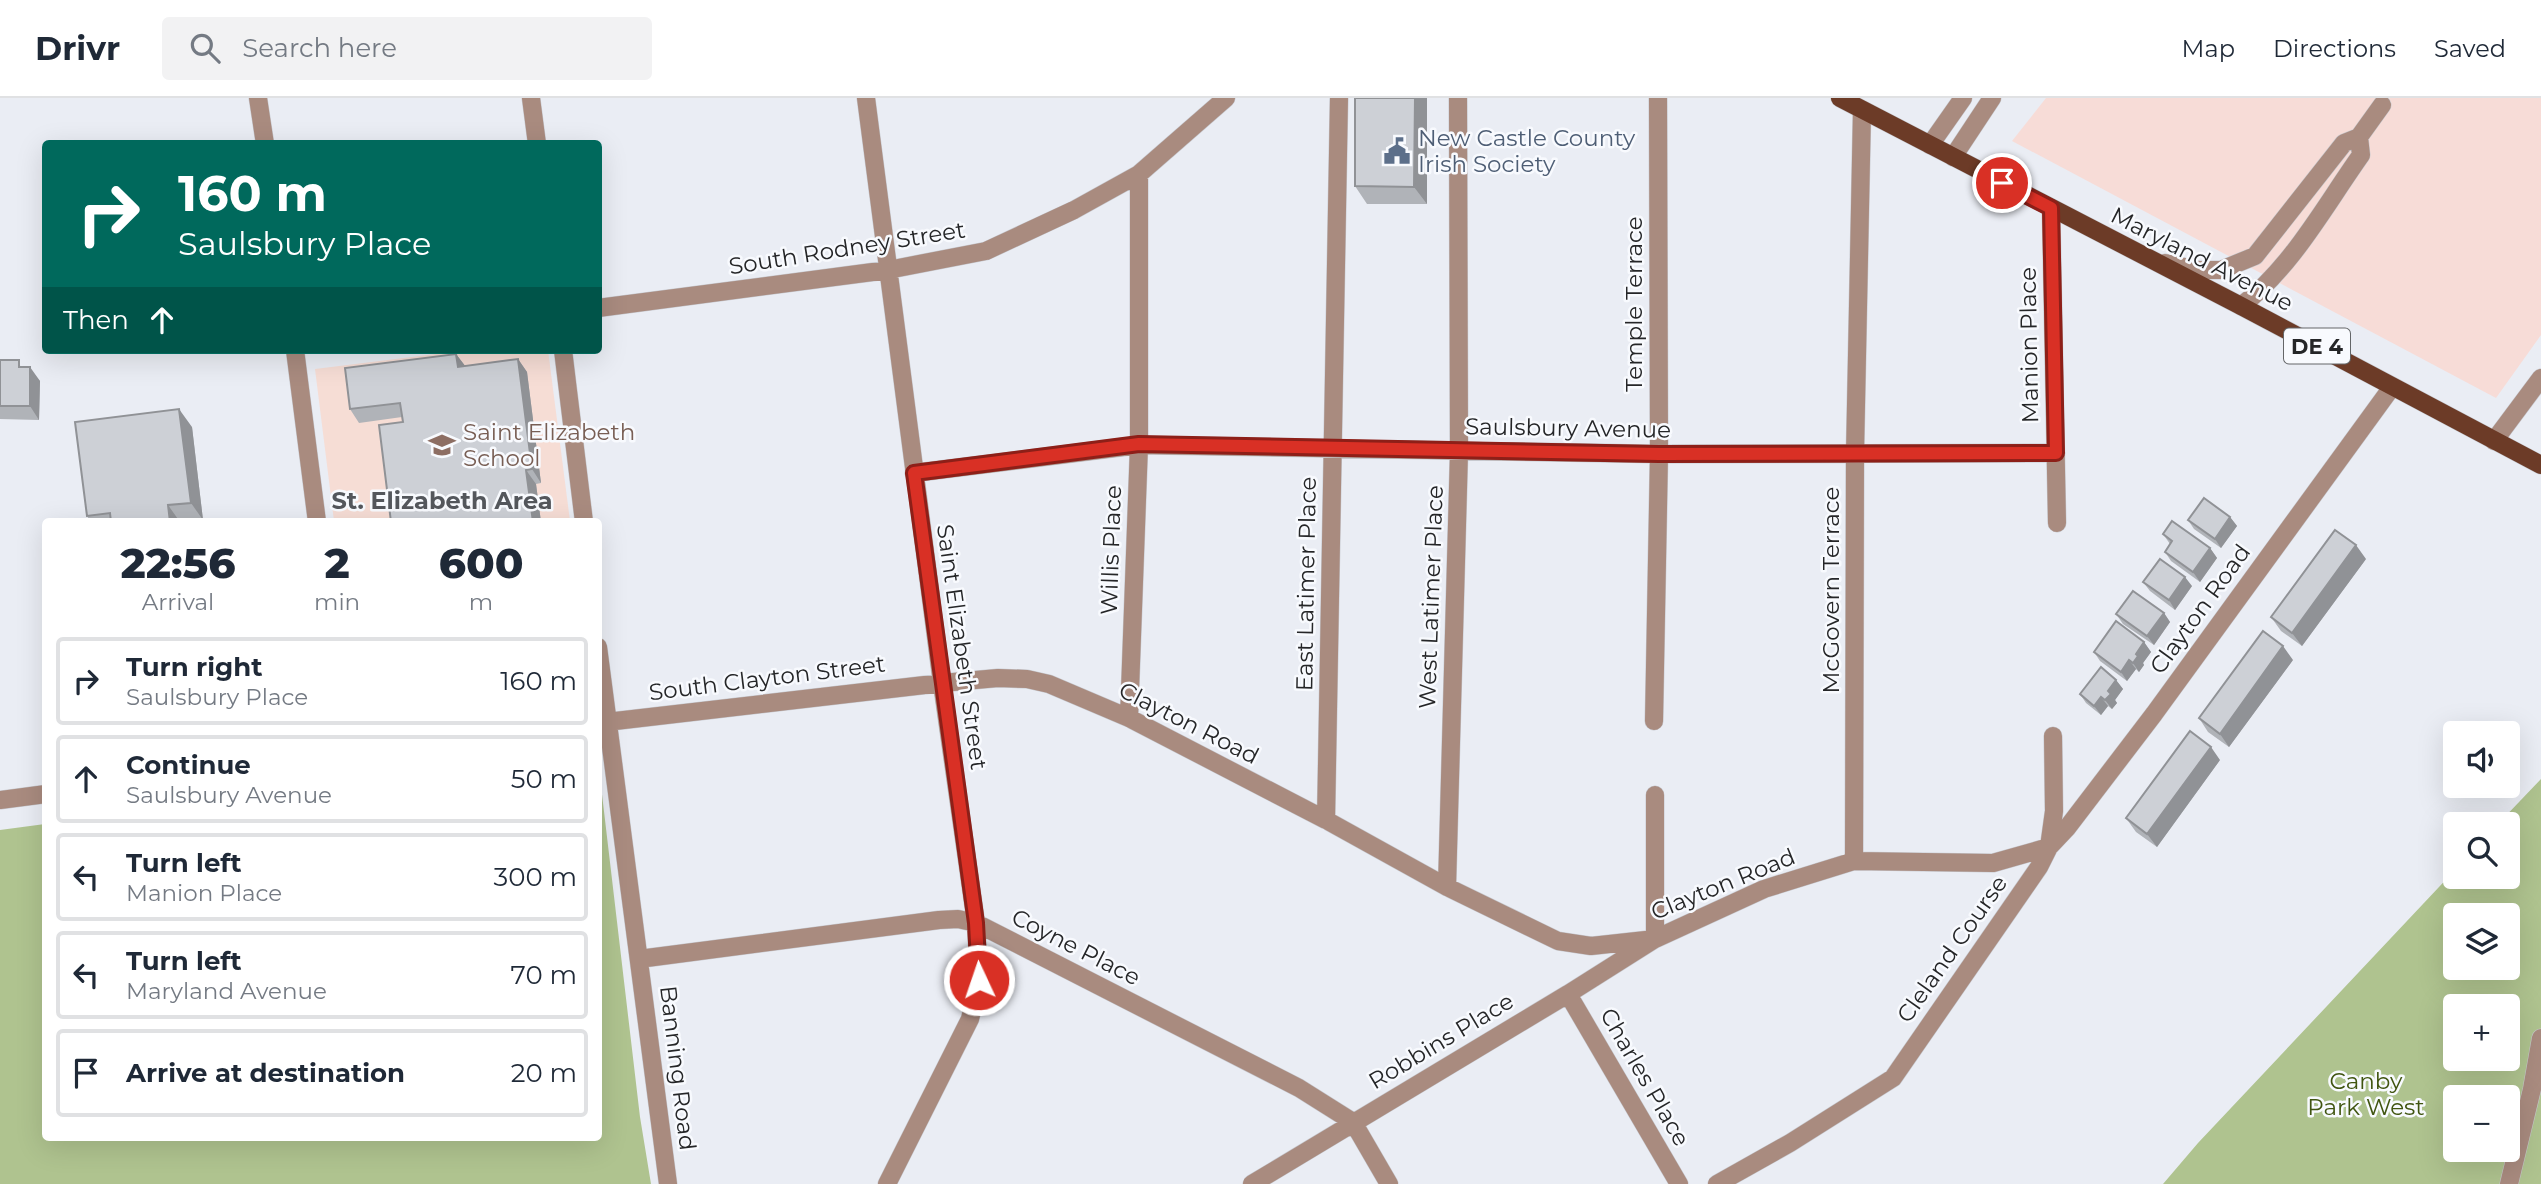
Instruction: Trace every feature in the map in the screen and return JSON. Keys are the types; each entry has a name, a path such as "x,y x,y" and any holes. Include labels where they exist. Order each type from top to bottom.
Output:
{"main road":[{"name":"Maryland Avenue","path":"1840,98 2241,306 2541,466"}],"street":[{"path":"258,98 264,140"},
{"path":"531,98 536,140"},
{"name":"Saint Elizabeth Street","path":"866,98 976,923 979,980 970,1019 887,1184"},
{"name":"South Rodney Street","path":"602,306 888,270 986,251 1074,210 1139,174 1226,98"},
{"name":"East Latimer Place","path":"1326,820 1339,98"},
{"name":"West Latimer Place","path":"1447,887 1459,452 1458,98"},
{"name":"Temple Terrace","path":"1654,720 1659,454 1658,98"},
{"path":"1930,145 1963,98"},
{"path":"1953,157 1992,98"},
{"path":"2145,257 2199,270 2221,270 2255,256 2344,143 2359,136 2382,105"},
{"name":"McGovern Terrace","path":"1854,861 1855,454 1862,110"},
{"path":"2241,306 2264,288 2281,268 2353,167 2361,155 2359,136"},
{"name":"Willis Place","path":"1129,718 1139,444 1139,174"},
{"name":"Manion Place","path":"2051,208 2057,523"},
{"path":"296,354 316,518"},
{"path":"563,354 584,518"},
{"path":"2494,441 2541,378"},
{"name":"Clayton Road","path":"942,683 998,678 1027,679 1049,684 1129,718 1326,820 1447,887 1558,941 1591,946 1655,939 1763,889 1854,861 1993,863 2049,847 2067,828 2154,714 2392,387"},
{"name":"Saulsbury Avenue","path":"914,473 1139,444 1659,454 2056,453"},
{"name":"South Clayton Street","path":"603,722 942,683"},
{"name":"Banning Road","path":"603,722 632,899 668,1184"},
{"path":"2049,847 2054,811 2053,736"},
{"path":"0,800 42,795"},
{"path":"1654,795 1655,939"},
{"name":"Cleland Course","path":"1717,1184 1790,1143 1893,1078 2039,867 2049,847"},
{"name":"Coyne Place","path":"639,959 939,920 958,919 976,923 1299,1088 1353,1122 1389,1184"},
{"name":"Robbins Place","path":"1252,1184 1568,995 1655,939"},
{"name":"Charles Place","path":"1568,995 1679,1184"},
{"path":"2509,1184 2532,1089 2541,1038"}],"shaded area":[{"path":"2046,98 2541,98 2541,335 2496,398 2012,141"},
{"name":"Saint Elizabeth School","path":"436,354 549,354 570,518 334,518 315,369"}],"green space":[{"name":"Canby Park West","path":"2541,779 2541,1184 2163,1184 2198,1143 2443,883 2443,889 2520,889 2520,812 2509,812"},
{"path":"602,794 640,1117 651,1184 0,1184 0,830 42,824 42,1141 602,1141"}],"building":[{"name":"New Castle County Irish Society","path":"1355,98 1415,98 1414,187 1355,186"},
{"name":"Saint Elizabeth School","path":"456,354 458,367 518,359 532,469 526,470 532,518 391,518 379,425 403,422 400,403 350,409 345,368"},
{"path":"0,360 19,360 19,367 30,367 30,406 0,406"},
{"path":"179,409 191,503 168,505 170,518 111,518 110,513 87,516 75,422"},
{"path":"2204,498 2230,517 2215,539 2188,520"},
{"path":"2172,521 2210,548 2193,572 2165,552 2172,541 2163,534"},
{"path":"2335,530 2356,545 2292,633 2271,617"},
{"path":"2160,559 2185,577 2169,600 2143,582"},
{"path":"2133,591 2164,613 2147,636 2116,614"},
{"path":"2116,621 2144,642 2133,663 2129,660 2121,672 2094,652"},
{"path":"2263,631 2283,646 2220,734 2199,718"},
{"path":"2101,667 2116,680 2108,691 2111,694 2105,700 2101,697 2094,706 2080,694"},
{"path":"2190,731 2211,747 2147,834 2126,818"}],"place":[{"name":"New Castle County Irish Society","path":"1397,151"},
{"name":"Saint Elizabeth School","path":"442,445"}],"district":[{"name":"St. Elizabeth Area","path":"442,500"}],"route":[{"path":"979,980 976,923 914,473 1139,444 1659,454 2056,453 2051,208 2002,183"}]}
